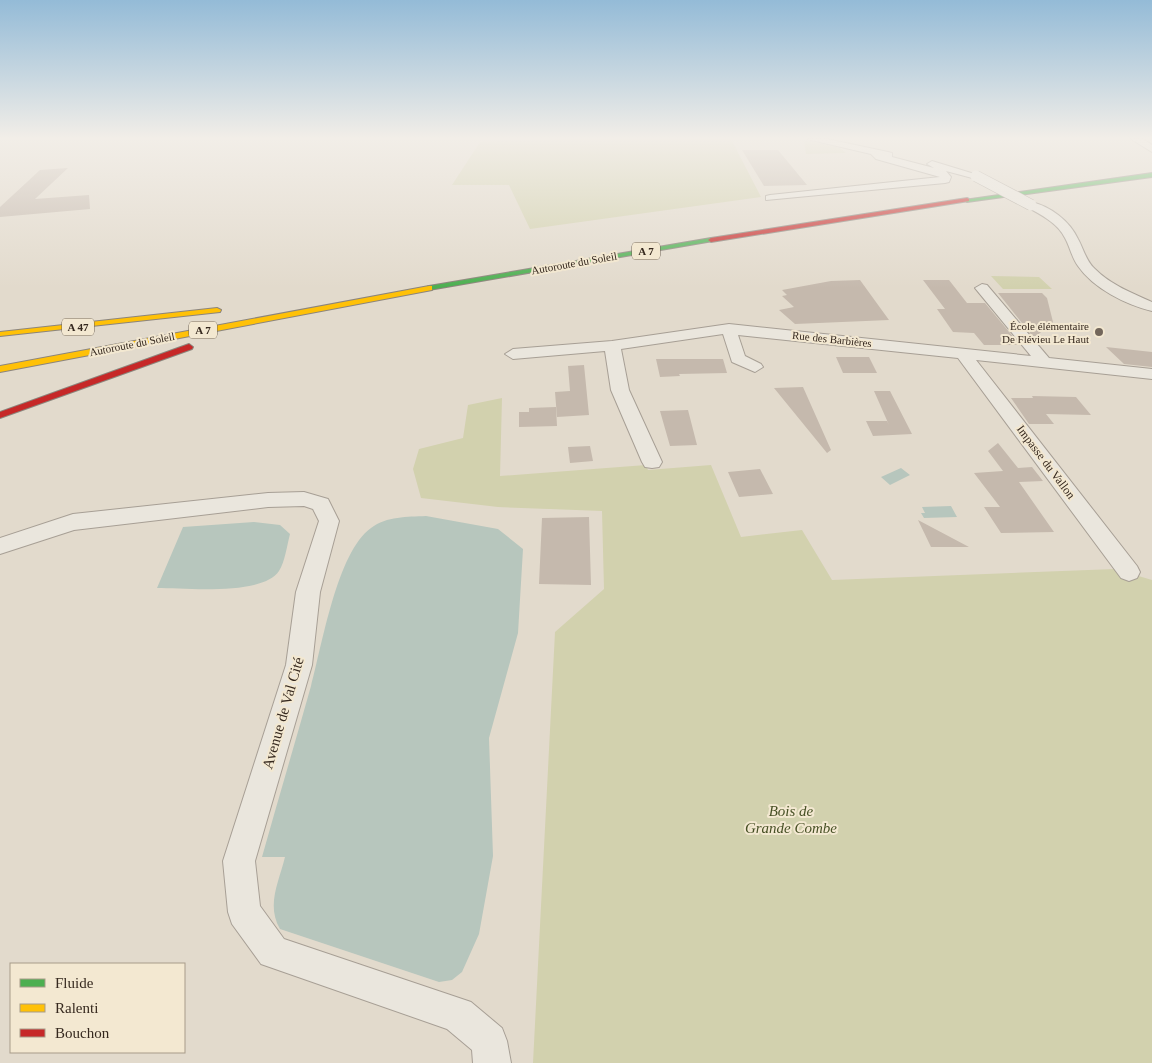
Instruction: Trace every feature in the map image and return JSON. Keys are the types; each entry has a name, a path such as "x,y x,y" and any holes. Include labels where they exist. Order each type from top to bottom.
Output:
{"highway":[{"path":"715,227 978,189"},
{"name":"Autoroute du Soleil","path":"0,369 407,292 794,226 1056,189"},
{"path":"0,415 109,374 202,343 407,292"},
{"name":"Autoroute du Soleil","path":"92,336 230,310"},
{"name":"A 47","path":"0,334 101,325 230,310"}],"street":[{"path":"770,198 862,189"},
{"path":"999,189 1056,220 1068,232 1083,264 1096,278 1117,291 1152,307"},
{"path":"982,288 1044,362"},
{"name":"Rue des Barbières","path":"513,354 612,346 714,330 729,330 1152,374"},
{"path":"729,330 738,360 755,368"},
{"path":"612,346 620,390 652,462"},
{"name":"Impasse du Vallon","path":"962,353 1129,572"},
{"name":"Avenue de Val Cité","path":"0,546 73,522 268,500 304,499 321,504 329,521 308,592 299,664 239,861 244,912 273,952 458,1015 489,1041 492,1063"}],"green space":[{"path":"511,189 757,189 761,197 530,229"},
{"path":"991,276 1039,277 1052,289 1003,289"},
{"name":"Bois de Grande Combe","path":"502,398 500,476 646,465 648,470 711,465 741,537 802,530 832,580 1115,569 1152,580 1152,1063 533,1063 555,632 604,589 602,511 498,507 421,498 413,469 419,449 463,438 468,405"}],"shaded area":[{"path":"901,468 910,475 890,485 881,477"},
{"path":"951,506 957,517 924,518 921,513 925,513 922,507"},
{"path":"426,516 498,529 523,549 518,633 489,738 493,856 479,934 462,972 452,980 439,982 280,929 274,911 274,902 285,857 262,857 311,686 332,601 349,557 359,540 377,524 397,518"},
{"path":"254,522 280,525 290,534 281,567 270,579 257,584 222,589 157,588 183,527"}],"building":[{"path":"20,189 46,189 35,199 89,195 90,209 0,217 0,207"},
{"path":"860,280 889,320 795,324 779,310 794,307 782,296 787,295 782,290 831,281"},
{"path":"923,280 949,280 967,303 985,303 1020,345 984,345 974,333 953,332 937,309 945,309"},
{"path":"998,293 1042,293 1047,298 1053,322 1034,338"},
{"path":"1106,347 1152,352 1152,367 1124,364"},
{"path":"836,357 869,357 877,373 843,373"},
{"path":"656,359 723,359 727,373 679,374 680,376 660,377"},
{"path":"584,365 589,415 557,417 555,392 570,391 568,366"},
{"path":"803,387 831,450 827,453 774,388"},
{"path":"874,391 890,391 912,434 873,436 866,421 887,421 889,425"},
{"path":"1032,396 1076,397 1091,415 1046,414 1054,424 1029,424 1011,398 1033,398"},
{"path":"556,407 557,426 519,427 519,412 529,412 529,408"},
{"path":"688,410 697,445 670,446 660,411"},
{"path":"998,443 1018,468 1032,467 1043,481 1019,482 1054,532 1001,533 984,507 1000,507 974,473 1003,471 988,451"},
{"path":"590,446 593,461 570,463 568,447"},
{"path":"760,469 773,494 739,497 728,472"},
{"path":"589,517 591,585 539,584 542,518"},
{"path":"918,520 969,547 931,547"}],"traffic: fast":[{"path":"967,200 1051,189"},
{"path":"429,288 711,240"}],"traffic: slow":[{"path":"0,369 429,288"},
{"path":"0,334 217,310"}],"traffic: jam":[{"path":"711,240 967,200"},
{"path":"0,415 189,347"}],"place":[{"name":"École élémentaire De Flévieu Le Haut","path":"1099,332"}]}
